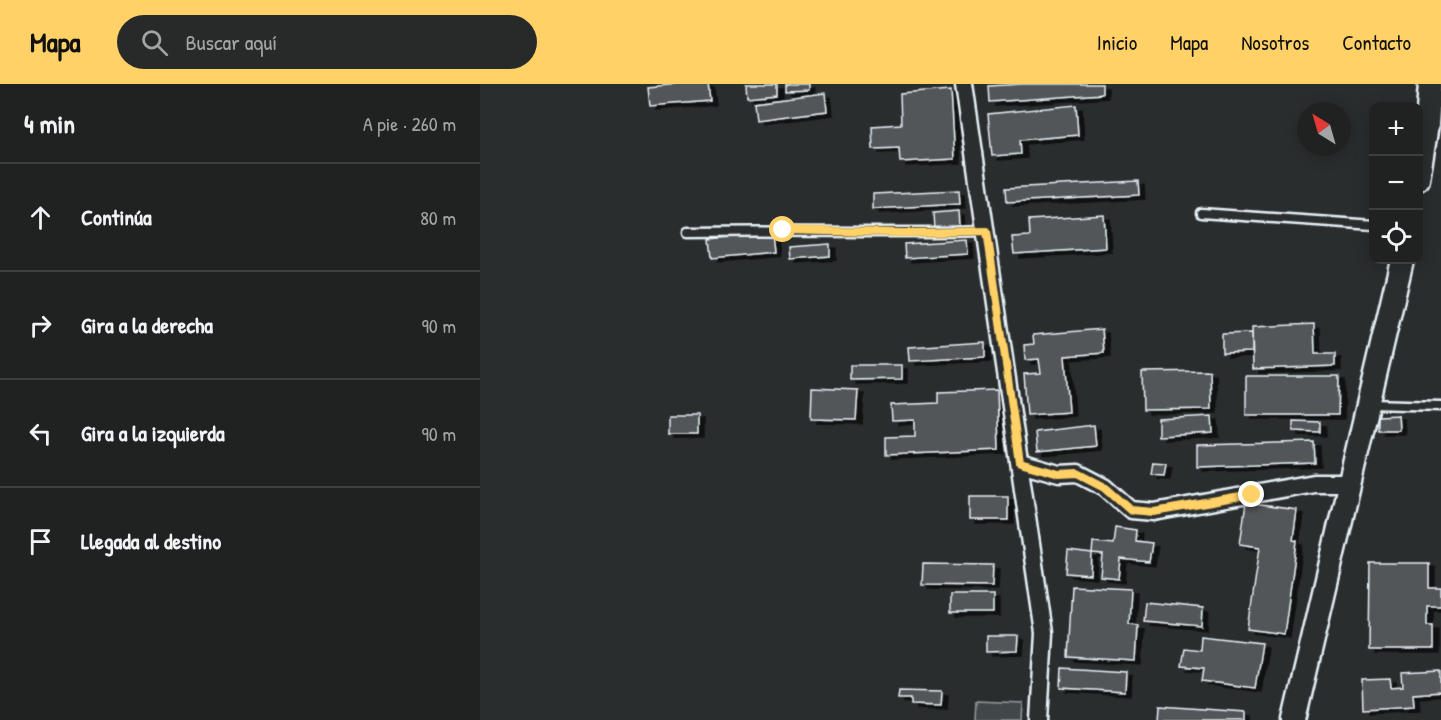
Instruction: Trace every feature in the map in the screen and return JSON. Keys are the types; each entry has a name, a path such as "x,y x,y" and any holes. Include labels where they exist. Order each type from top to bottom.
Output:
{"main road":[{"path":"1422,156 1430,84"},
{"path":"1294,720 1401,264"}],"street":[{"path":"963,84 987,231 1044,633 1039,720"},
{"path":"1020,463 1059,474 1078,473 1105,487 1131,510 1154,512 1314,483 1349,483"}],"lane":[{"path":"1201,213 1369,225"},
{"path":"688,232 987,231"},
{"path":"1368,404 1441,406"}],"shaded area":[{"path":"976,701 1023,703 1022,720 975,720"}],"building":[{"path":"708,84 710,101 650,106 648,87"},
{"path":"746,84 777,84 777,94 747,97"},
{"path":"785,84 809,84 809,90 785,91"},
{"path":"1102,84 1102,94 990,102 989,86"},
{"path":"951,90 955,159 900,162 899,148 873,149 872,126 901,124 900,94"},
{"path":"825,93 827,111 756,120 754,102"},
{"path":"1076,105 1078,135 1020,140 1021,154 992,156 988,114"},
{"path":"1138,181 1139,195 1007,202 1006,188"},
{"path":"959,190 960,204 873,209 873,194"},
{"path":"959,211 960,226 934,229 933,213"},
{"path":"1104,215 1106,248 1014,254 1012,237 1030,236 1029,220"},
{"path":"772,233 774,252 712,258 710,239"},
{"path":"967,240 968,254 905,258 904,244"},
{"path":"830,244 830,256 790,259 789,247"},
{"path":"1314,324 1315,354 1335,354 1335,366 1253,369 1252,327"},
{"path":"1102,329 1104,353 1065,356 1069,412 1027,415 1024,374 1041,373 1039,359 1025,360 1024,345 1034,344 1033,335"},
{"path":"1252,333 1252,352 1222,353 1222,334"},
{"path":"985,342 985,357 910,361 909,347"},
{"path":"850,365 902,365 902,379 850,380"},
{"path":"1210,371 1211,409 1143,410 1142,372"},
{"path":"1246,376 1339,376 1338,415 1246,415"},
{"path":"812,388 858,390 856,420 811,419"},
{"path":"997,390 999,450 886,455 886,437 915,436 915,420 892,421 891,405 938,403 938,392"},
{"path":"668,415 697,415 697,434 668,434"},
{"path":"1398,415 1399,430 1378,430 1378,416"},
{"path":"1212,416 1213,433 1158,436 1158,419"},
{"path":"1293,421 1320,422 1320,432 1293,431"},
{"path":"1094,425 1096,446 1037,452 1035,432"},
{"path":"1314,442 1315,463 1197,467 1197,445"},
{"path":"1153,462 1166,463 1164,475 1151,474"},
{"path":"970,496 1008,496 1008,520 970,520"},
{"path":"1246,503 1297,510 1293,540 1297,541 1284,634 1248,629 1260,547 1240,544"},
{"path":"1115,527 1136,530 1135,541 1152,543 1149,562 1121,559 1119,579 1101,577 1103,555 1092,554 1093,542 1113,544"},
{"path":"1068,551 1092,554 1091,575 1066,573"},
{"path":"1370,563 1429,563 1429,588 1441,588 1441,606 1427,606 1427,625 1433,625 1433,650 1369,650"},
{"path":"923,564 993,565 992,586 922,585"},
{"path":"1072,586 1131,589 1129,624 1138,625 1136,661 1068,657"},
{"path":"950,595 993,595 993,613 950,613"},
{"path":"1145,602 1203,608 1202,626 1143,621"},
{"path":"986,636 1018,636 1017,651 986,652"},
{"path":"1201,636 1262,643 1255,688 1202,681 1204,668 1181,666 1184,648 1200,650"},
{"path":"1062,668 1126,672 1125,692 1061,688"},
{"path":"1441,671 1441,692 1413,694 1414,706 1363,709 1362,680 1390,679 1391,688 1403,687 1402,673"},
{"path":"899,690 942,691 941,705 911,704 911,698 898,698"},
{"path":"1160,706 1246,712 1246,720 1159,720"}],"route":[{"path":"783,230 904,233 987,231 1020,463 1059,474 1078,473 1105,487 1131,510 1154,512 1252,495"}]}
